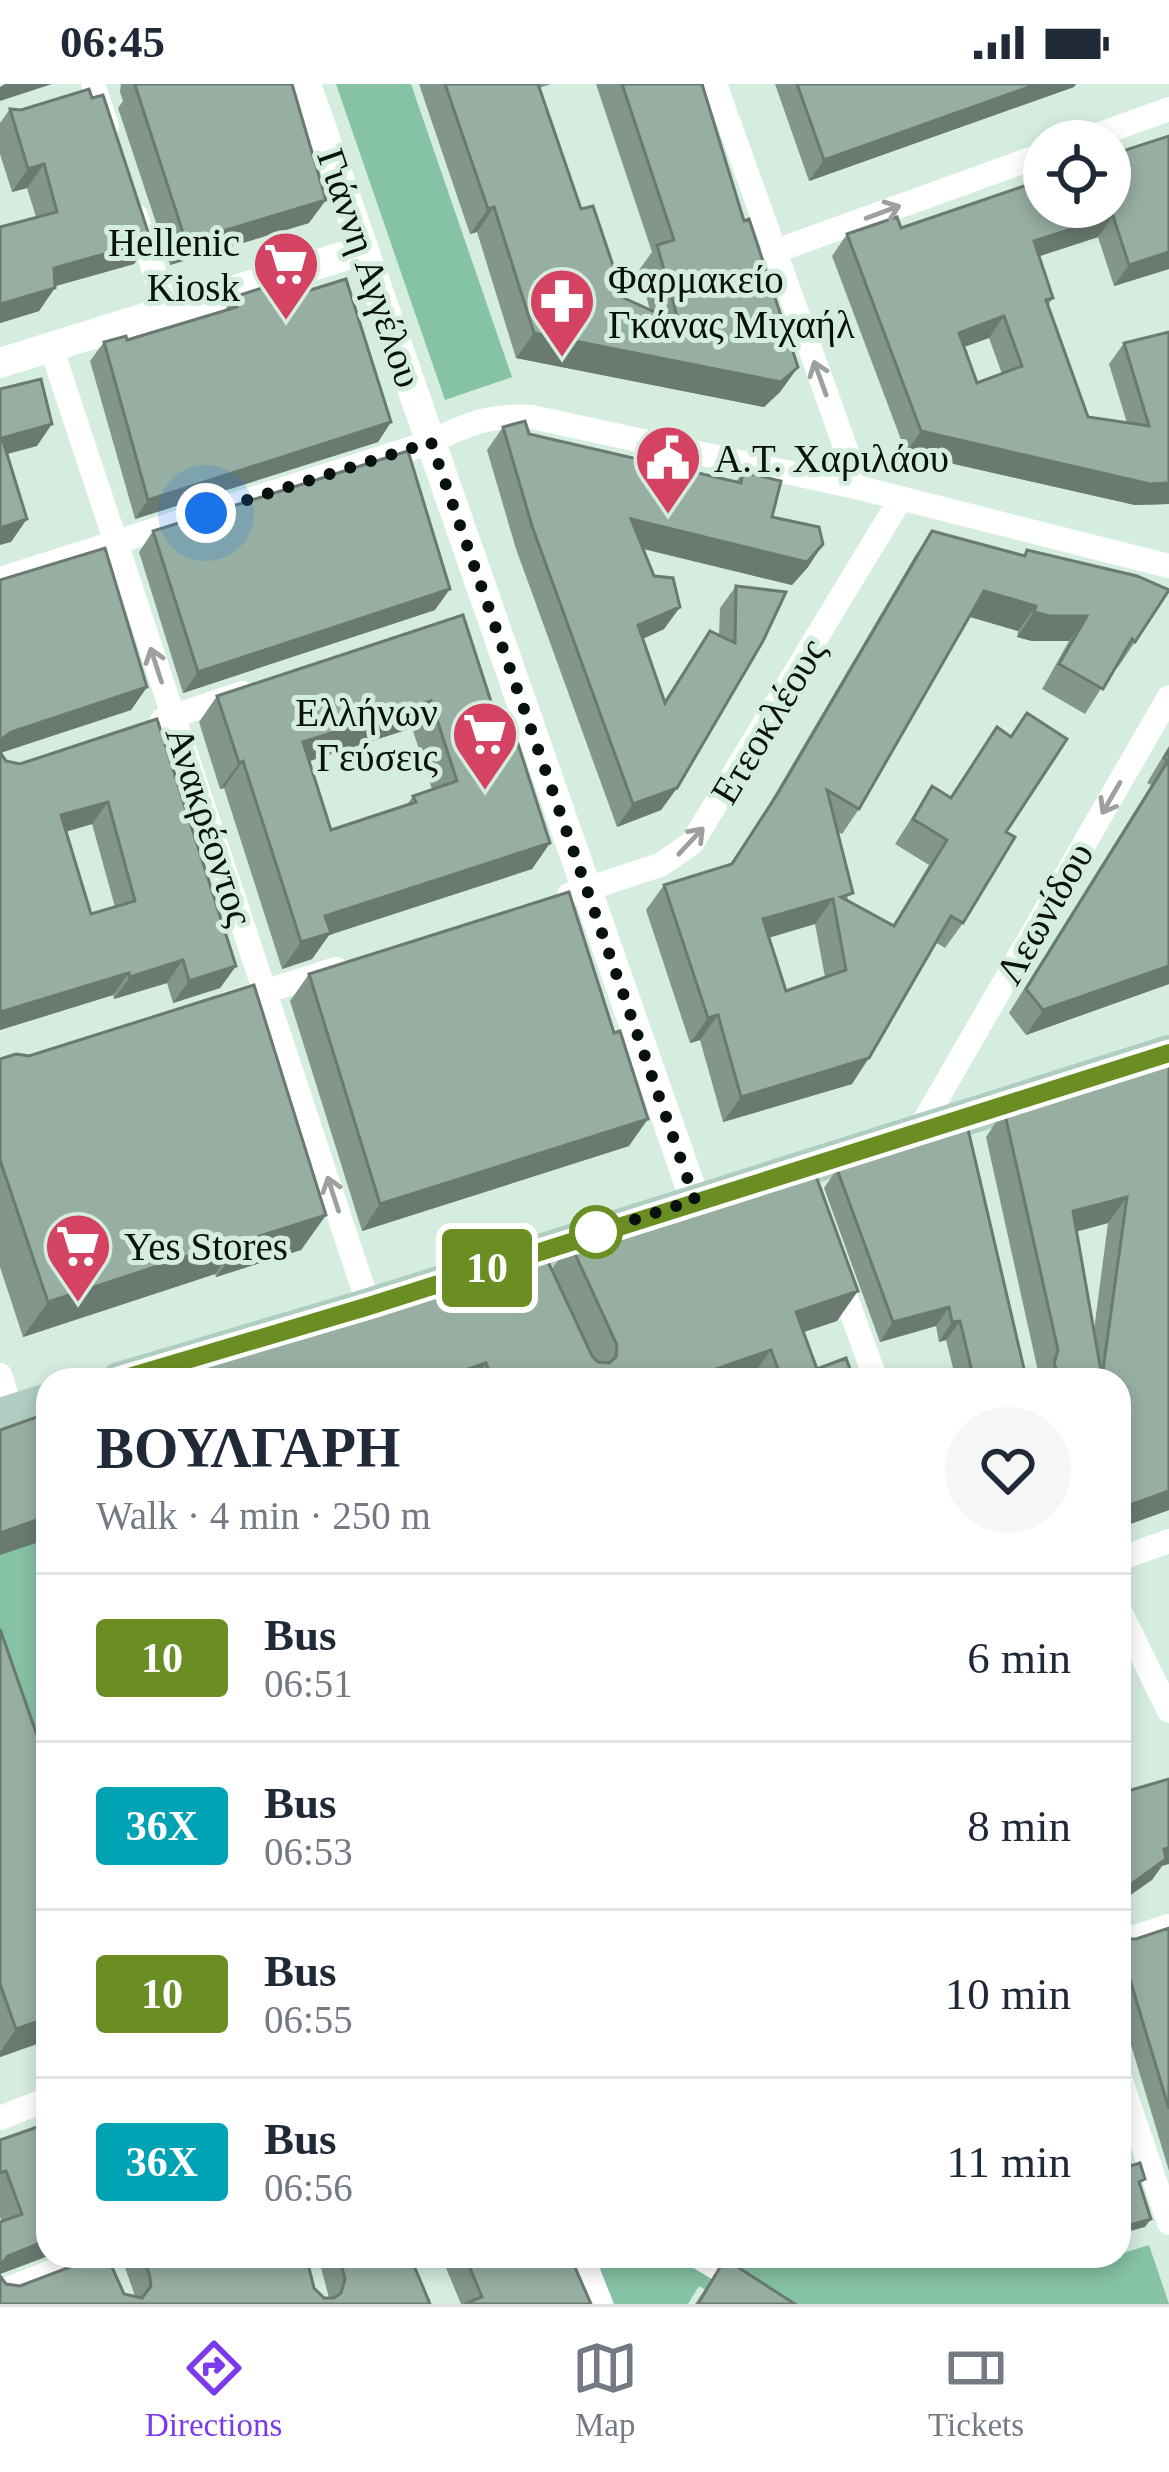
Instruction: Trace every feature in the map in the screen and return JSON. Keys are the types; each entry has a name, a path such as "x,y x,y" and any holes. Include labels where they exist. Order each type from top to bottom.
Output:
{"main road":[{"path":"160,1368 369,1306 531,1265 695,1200 803,1179 919,1130 967,1129 1169,1053"},
{"path":"6,1414 36,1405"}],"street":[{"name":"Γιάννη Αγγέλου","path":"306,84 431,442 478,614 587,890 695,1200"},
{"path":"715,84 860,488"},
{"path":"92,87 116,154"},
{"path":"1131,123 1169,109"},
{"path":"773,252 1023,162"},
{"path":"130,199 167,311"},
{"path":"0,363 364,250"},
{"name":"Ανακρέοντος","path":"51,347 369,1306"},
{"path":"0,579 431,442 470,422 499,415 532,417 860,488 1169,566"},
{"name":"Ετεοκλέους","path":"544,903 660,865 692,843 901,498"},
{"path":"130,730 264,686"},
{"name":"Λεωνίδου","path":"919,1130 1169,697"},
{"path":"199,1012 351,964"},
{"path":"830,1253 872,1368"},
{"path":"0,1375 6,1414"},
{"path":"1131,1555 1169,1541"},
{"path":"1131,1633 1169,1711"},
{"path":"1131,1938 1169,1926"},
{"path":"2,2112 36,2106"},
{"path":"1131,2110 1169,2223"},
{"path":"0,2292 78,2268"},
{"path":"586,2268 601,2304"},
{"path":"711,2268 771,2304"}],"green space":[{"path":"336,84 411,84 512,377 445,400"},
{"path":"36,1439 36,2044 0,2057 0,1452"},
{"path":"1149,2245 1169,2304 728,2304 699,2286 688,2304 614,2304 599,2268 1131,2268 1131,2251"}],"building":[{"path":"138,84 292,84 326,200 186,242"},
{"path":"445,84 538,84 581,209 593,206 624,298 679,323 657,245 674,240 622,84 702,84 744,221 749,219 798,367 781,382 534,333 494,207 488,209"},
{"path":"797,84 1037,84 824,160"},
{"path":"89,89 92,98 103,95 151,241 54,268 55,288 0,304 0,227 57,212 44,164 28,169 10,109 21,110"},
{"path":"1169,136 1169,252 1129,265 1117,228 1131,228 1131,148"},
{"path":"1023,186 1023,228 1075,228 1034,241 1053,298 1046,300 1088,417 1149,426 1124,343 1169,332 1169,483 1150,484 921,431 847,234 897,217 901,228","holes":["1004,316 1022,366 977,383 959,333"]},
{"path":"346,279 391,422 148,500 104,342 126,336 127,340 237,307 234,297 271,285 273,291 282,288 285,298"},
{"path":"41,379 52,424 2,438 27,519 0,528 0,389"},
{"path":"525,421 529,434 741,483 743,472 781,481 772,517 819,527 823,544 807,562 631,519 654,576 673,578 680,607 638,625 665,703 710,631 735,643 736,586 786,592 763,641 677,788 633,804 532,526 503,427"},
{"path":"408,451 450,589 198,672 153,531"},
{"path":"932,531 1025,556 1027,550 1137,576 1169,590 1135,642 1132,639 1103,689 1059,664 1087,616 1050,616 1034,612 1036,606 984,591 859,809 827,790 853,893 841,897 894,926 947,840 913,819 932,786 951,798 997,727 1011,737 1027,713 1067,739 1006,832 1015,837 963,923 951,916 869,1058 741,1097 718,1015 708,1018 664,885 732,864","holes":["833,899 846,970 786,991 763,919"]},
{"path":"105,548 147,687 11,732 3,738 0,751 0,580"},
{"path":"463,615 505,745 517,741 550,843 325,916 331,933 301,942 243,761 239,763 217,696","holes":["431,701 457,781 413,796 416,802 331,830 303,742"]},
{"path":"157,719 236,966 189,981 183,960 0,1012 0,752 6,761 20,764","holes":["108,802 135,901 91,914 61,815"]},
{"path":"1169,750 1169,966 1043,1010 1026,989 1168,761 1164,758"},
{"path":"569,892 614,1033 620,1031 648,1119 380,1204 309,974"},
{"path":"254,985 326,1215 48,1302 0,1160 0,1059 29,1056"},
{"path":"1169,1060 1169,1491 1131,1505 1131,1368 1103,1368 1127,1197 1073,1211 1100,1368 1056,1368 1058,1350 1004,1110 1110,1082 1109,1078"},
{"path":"967,1125 1024,1368 971,1368 960,1321 952,1322 949,1307 893,1322 837,1169"},
{"path":"813,1168 858,1291 796,1312 817,1368 778,1368 771,1350 719,1368 488,1368 486,1363 471,1368 178,1368 543,1251 592,1356 609,1363 616,1357 617,1345 570,1243"},
{"path":"846,1358 850,1368 820,1368"},
{"path":"36,1417 36,1520 0,1533 0,1430"},
{"path":"0,1629 36,1732 36,2022 16,2029 0,1984"},
{"path":"1169,1779 1166,1859 1131,1884 1131,1790"},
{"path":"1169,1928 1169,2109 1131,1983 1131,1939"},
{"path":"36,2127 36,2245 8,2256 0,2266 0,2222 22,2214 6,2171 0,2173 0,2140"},
{"path":"1140,2163 1145,2179 1139,2182 1151,2219 1131,2225 1131,2166"},
{"path":"67,2268 112,2268 124,2294 142,2298 151,2286 147,2268 309,2268 314,2288 324,2298 334,2298 345,2279 342,2268 415,2268 430,2304 0,2304 0,2276 6,2284 20,2286"},
{"path":"470,2268 575,2268 591,2304 465,2304 482,2297"},
{"path":"720,2268 739,2268 795,2304 698,2304"}],"bus line":[{"name":"10","path":"160,1368 1169,1053"}],"place":[{"name":"Hellenic Kiosk","path":"286,323"},
{"name":"Φαρμακείο Γκάνας Μιχαήλ","path":"562,360"},
{"name":"Α.Τ. Χαριλάου","path":"668,517"},
{"name":"Ελλήνων Γεύσεις","path":"485,793"},
{"name":"Yes Stores","path":"78,1305"}],"route":[{"path":"206,513 431,442 695,1200 596,1232"}]}
